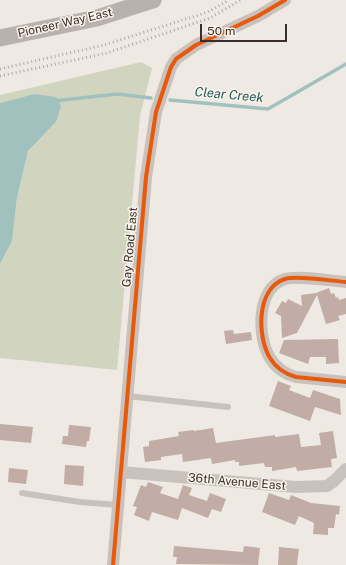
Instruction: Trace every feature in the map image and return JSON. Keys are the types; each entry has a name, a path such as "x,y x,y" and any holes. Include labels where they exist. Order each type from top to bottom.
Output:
{"main road":[{"name":"Pioneer Way East","path":"0,38 97,18 152,0"}],"street":[{"name":"Gay Road East","path":"113,565 146,177 156,112 171,67 176,59 196,44 258,16 285,0"},
{"path":"346,282 295,278 286,279 279,282 268,292 264,303 260,324 262,338 270,358 281,371 296,377 346,382"},
{"name":"36th Avenue East","path":"121,472 296,487 327,486 334,482 346,469"}],"lane":[{"path":"127,396 228,407"},
{"path":"22,494 80,502 118,505"}],"green space":[{"path":"141,62 152,68 140,116 117,370 0,358 0,264 12,241 17,198 28,151 56,122 34,94 0,103 0,95"}],"water":[{"path":"34,94 56,97 61,106 56,122 28,151 17,198 12,241 0,264 0,103"}],"building":[{"path":"329,288 331,294 334,293 336,298 338,297 339,300 346,298 346,314 338,316 340,320 326,324 317,295 297,333 282,338 281,316 275,313 282,301 286,303 288,299 302,306 301,295 316,293"},
{"path":"233,330 234,334 251,332 252,340 226,344 224,331"},
{"path":"338,339 339,363 326,364 326,357 310,357 308,364 279,353 284,340"},
{"path":"278,381 291,386 289,390 310,398 313,390 340,399 341,415 315,407 310,421 269,406"},
{"path":"0,424 33,427 31,443 0,440"},
{"path":"69,425 91,427 89,441 87,441 86,447 62,444 63,436 68,436"},
{"path":"213,428 216,443 275,435 275,437 299,434 301,447 321,445 319,433 333,431 337,458 331,459 332,467 297,471 296,467 272,471 272,467 265,467 264,463 239,466 239,462 235,462 235,460 212,464 211,458 183,462 182,454 161,457 161,460 145,462 143,447 149,446 149,441 179,436 178,432"},
{"path":"65,465 84,466 83,486 64,484"},
{"path":"9,468 28,470 26,484 8,482"},
{"path":"148,482 163,487 160,493 178,499 183,485 192,488 189,495 207,501 210,493 226,499 221,512 212,509 208,518 182,508 178,520 152,512 149,521 134,515 137,507 133,506 141,485 146,487"},
{"path":"269,493 289,500 291,495 311,503 340,506 339,515 336,514 334,528 328,528 328,535 313,534 314,523 299,516 295,525 262,512"},
{"path":"174,546 243,552 244,546 260,548 258,565 176,564 177,557 173,557"},
{"path":"279,547 299,549 297,565 278,565"}],"waterway":[{"name":"Clear Creek","path":"170,100 268,109 346,64"},
{"name":"Clear Creek","path":"54,101 117,94 151,98"}],"railway":[{"path":"0,69 104,45 208,12 229,0"},
{"path":"0,76 107,53 210,18 241,0"}],"cycle path":[{"path":"113,565 146,177 156,112 171,67 176,59 196,45 258,16 285,0"},
{"path":"346,282 290,278 275,284 264,302 261,326 266,349 270,358 272,362 281,370 296,377 346,382"}]}
